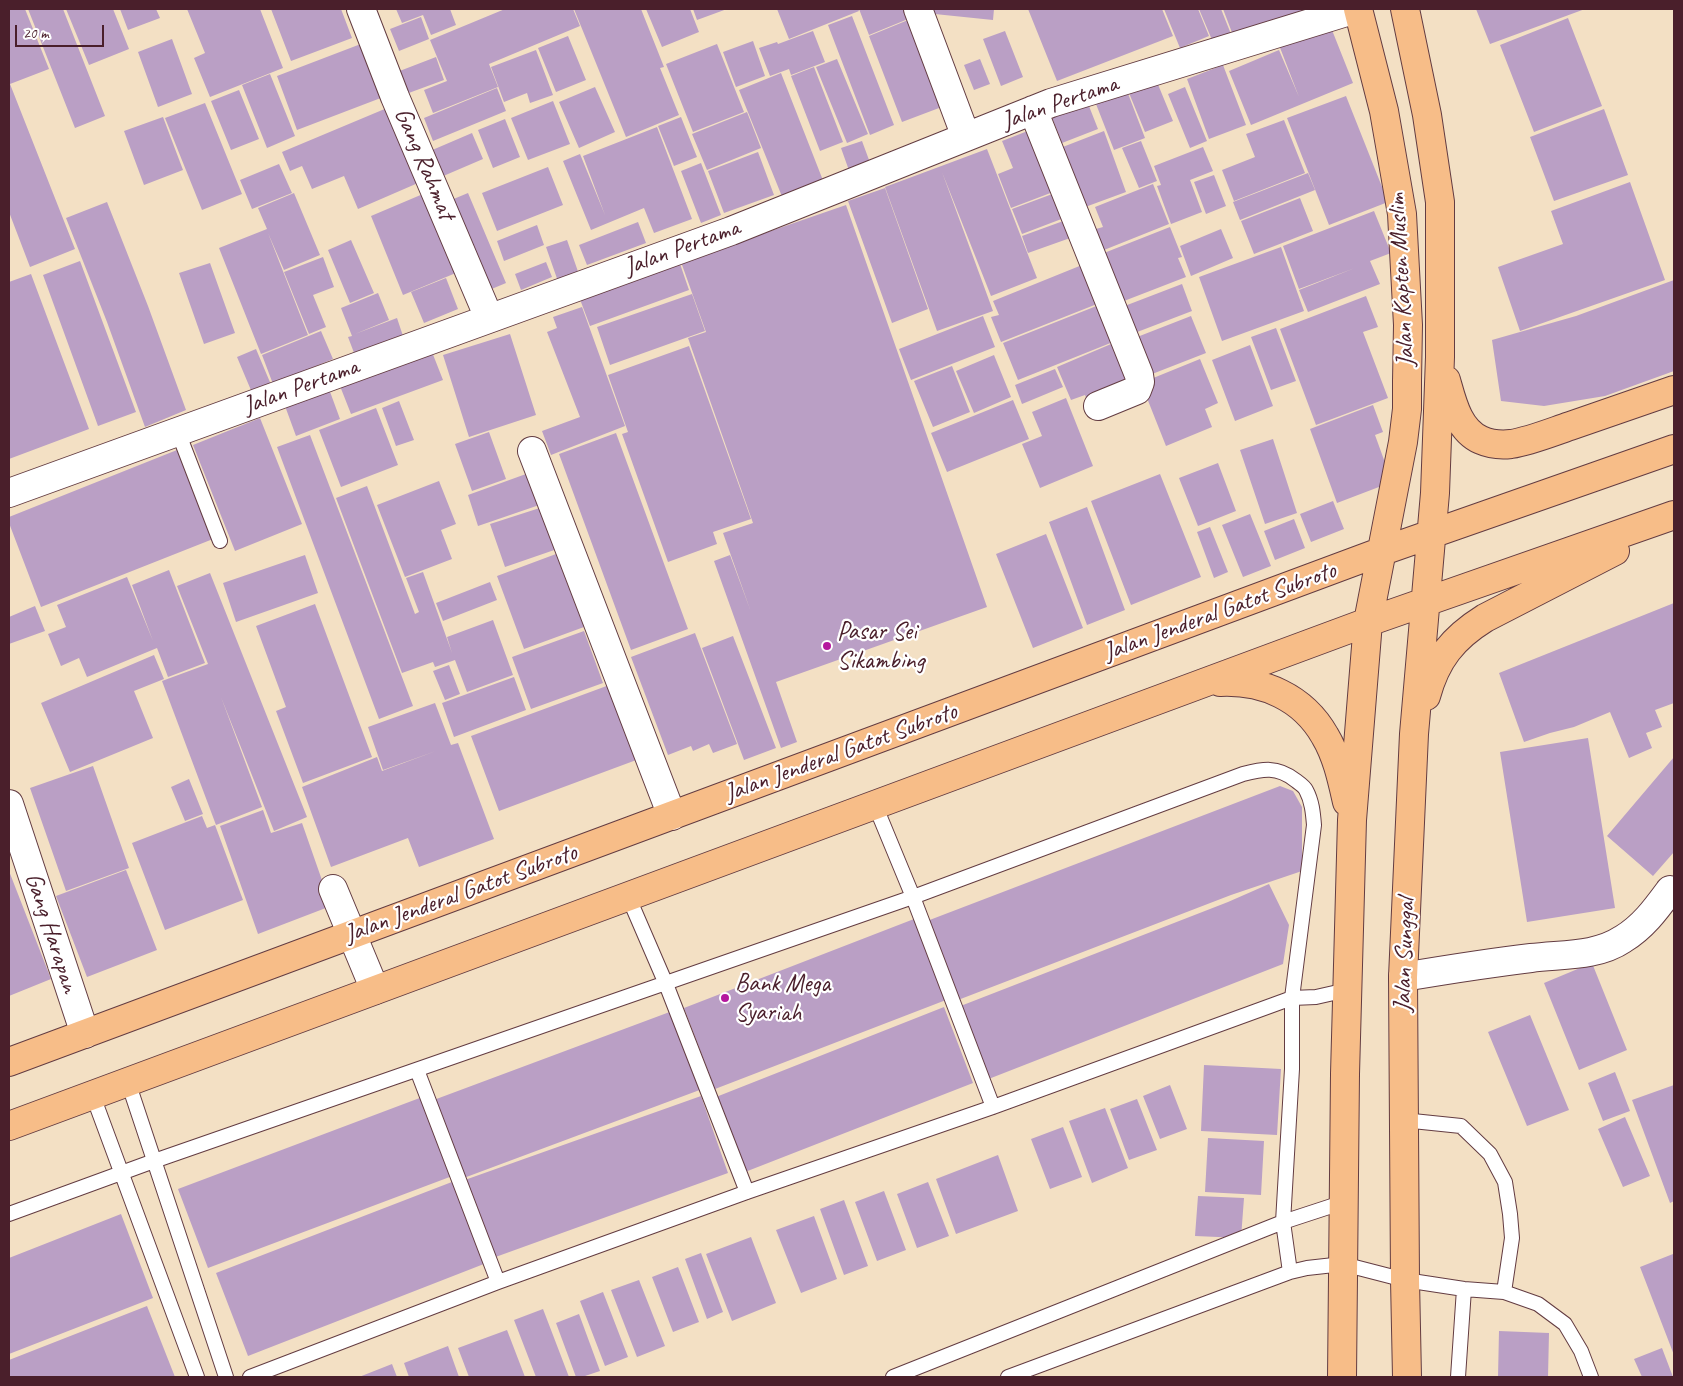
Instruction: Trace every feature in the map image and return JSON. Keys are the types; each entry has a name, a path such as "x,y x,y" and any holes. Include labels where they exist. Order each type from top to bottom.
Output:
{"main road":[{"name":"Jalan Kapten Muslim","path":"1357,9 1384,111 1402,214 1408,325 1407,409 1403,442 1380,552"},
{"name":"Jalan Kapten Muslim","path":"1405,9 1427,115 1440,202 1440,357 1433,534"},
{"path":"1440,357 1454,409 1461,422 1471,434 1480,440 1494,444 1512,444 1674,390"},
{"name":"Jalan Jenderal Gatot Subroto","path":"9,1062 1380,552 1674,449"},
{"path":"9,1126 1368,622 1674,515"},
{"path":"1414,734 1428,688 1437,667 1447,649 1470,627 1674,521"},
{"name":"Jalan Sunggal","path":"1408,1377 1403,1120 1403,977 1414,734 1433,534"},
{"path":"1342,1377 1347,990 1352,820 1368,622 1380,552"},
{"path":"1206,683 1232,682 1265,686 1301,706 1328,742 1352,820"}],"street":[{"name":"Gang Rahmat","path":"361,9 398,104 489,318"},
{"path":"918,9 966,137"},
{"name":"Jalan Pertama","path":"9,493 732,231 1051,102 1357,9"},
{"path":"1033,110 1139,375 1140,382 1137,390 1098,406"},
{"path":"532,451 672,816"},
{"name":"Gang Harapan","path":"9,804 85,1034"},
{"path":"333,889 375,990"},
{"path":"1403,977 1531,958 1587,953 1607,948 1624,939 1645,923 1670,890"}],"lane":[{"path":"178,432 220,542"},
{"path":"9,1214 154,1161 913,897 1243,774 1270,769 1286,773 1306,789 1312,806 1314,825 1292,998 1292,1069 1283,1222 1290,1272"},
{"path":"875,805 913,897 993,1107"},
{"path":"628,896 666,984 747,1192"},
{"path":"250,1377 498,1282 747,1192 993,1107 1292,998 1316,997 1347,990"},
{"path":"417,1070 498,1282"},
{"path":"128,1082 226,1377"},
{"path":"93,1096 197,1377"},
{"path":"1403,1120 1461,1126 1490,1154 1505,1182 1510,1214 1512,1238 1504,1292"},
{"path":"893,1377 1283,1222 1344,1202"},
{"path":"1008,1377 1290,1272 1343,1264 1405,1280 1464,1289 1504,1292 1538,1304 1565,1324 1581,1351 1591,1377"},
{"path":"1458,1377 1464,1289"}],"building":[{"path":"9,9 25,9 49,69 10,84 75,249 30,267 9,212"},
{"path":"28,9 63,9 105,116 75,128"},
{"path":"66,9 113,9 129,49 89,65"},
{"path":"120,9 156,9 160,18 128,30"},
{"path":"187,9 260,9 283,68 210,97 194,58 205,53"},
{"path":"271,9 341,9 352,38 291,61"},
{"path":"396,9 450,9 456,25 431,35 423,15 402,23"},
{"path":"505,9 573,9 580,26 489,64 498,87 433,113 424,90 447,81 430,40"},
{"path":"574,9 641,9 664,67 660,68 679,115 626,137"},
{"path":"646,9 690,9 699,32 662,47"},
{"path":"693,9 727,9 697,20"},
{"path":"777,9 858,9 859,11 789,39"},
{"path":"859,9 910,9 913,17 869,35"},
{"path":"926,9 994,9 993,20 925,13"},
{"path":"1028,9 1162,9 1173,36 1057,81"},
{"path":"1164,9 1198,9 1209,36 1180,48"},
{"path":"1199,9 1221,9 1233,39 1215,47"},
{"path":"1223,9 1324,9 1236,43"},
{"path":"1476,9 1585,9 1490,44"},
{"path":"852,16 894,125 870,135 828,25"},
{"path":"421,17 429,39 399,51 390,29"},
{"path":"913,18 947,105 902,122 869,36"},
{"path":"1568,18 1602,106 1534,132 1500,45"},
{"path":"1330,25 1353,83 1251,125 1229,71 1279,50 1299,97 1279,45"},
{"path":"813,31 825,62 791,75 789,69 770,76 759,48 777,42 778,44"},
{"path":"1005,31 1023,77 1001,86 983,39"},
{"path":"568,36 586,80 556,92 538,48"},
{"path":"172,39 192,94 158,107 138,52"},
{"path":"753,41 765,76 736,87 723,52"},
{"path":"366,42 386,96 297,130 277,76"},
{"path":"717,44 744,112 693,132 666,64"},
{"path":"536,50 553,95 530,103 527,93 504,102 491,67"},
{"path":"436,57 444,80 406,94 397,72"},
{"path":"837,59 868,134 847,143 816,67"},
{"path":"980,59 990,84 974,90 964,65"},
{"path":"1223,65 1246,125 1209,139 1187,79"},
{"path":"814,67 843,142 820,151 791,76"},
{"path":"781,73 824,183 783,199 739,90"},
{"path":"270,74 295,136 267,148 242,85"},
{"path":"1157,82 1173,121 1145,132 1129,93"},
{"path":"595,87 615,132 579,148 559,102"},
{"path":"1185,87 1207,141 1190,148 1168,94"},
{"path":"497,88 506,111 433,141 424,118"},
{"path":"239,90 259,139 231,150 211,101"},
{"path":"1127,91 1145,138 1114,150 1096,104"},
{"path":"1346,96 1388,202 1329,225 1287,118"},
{"path":"553,101 570,144 528,160 511,118"},
{"path":"1087,101 1098,129 1062,143 1051,115"},
{"path":"205,103 242,194 202,210 165,118"},
{"path":"387,108 418,183 358,209 344,176 312,189 302,166 290,171 282,152"},
{"path":"1604,109 1628,175 1554,201 1530,137"},
{"path":"747,112 761,148 707,170 692,134"},
{"path":"163,117 183,170 144,185 124,131"},
{"path":"681,117 697,157 674,166 658,126"},
{"path":"505,119 520,157 493,168 478,130"},
{"path":"1284,120 1305,173 1234,201 1222,170 1255,157 1246,134"},
{"path":"657,127 692,219 654,233 644,208 591,230 563,161 580,154 605,215 583,156"},
{"path":"1038,127 1061,189 1011,208 998,174 1013,168 1002,141"},
{"path":"1104,131 1126,192 1077,210 1055,150"},
{"path":"472,133 483,159 441,177 430,151"},
{"path":"862,141 872,168 851,176 841,148"},
{"path":"1141,141 1157,181 1139,188 1122,148"},
{"path":"1203,147 1213,171 1190,180 1202,212 1171,224 1157,186 1161,185 1154,166"},
{"path":"987,149 1037,278 991,296 942,172 993,311 937,331 885,187"},
{"path":"758,152 774,195 724,213 708,171"},
{"path":"701,163 721,215 701,223 681,171"},
{"path":"279,164 292,193 252,209 240,180"},
{"path":"548,167 563,205 497,231 482,193"},
{"path":"1308,173 1315,190 1240,220 1233,202"},
{"path":"1214,175 1226,206 1206,214 1194,182"},
{"path":"1630,182 1665,280 1520,331 1498,267 1563,244 1551,211"},
{"path":"1153,184 1169,224 1104,250 1096,229 1103,227 1095,207"},
{"path":"885,188 928,309 892,323 848,201"},
{"path":"1063,190 1072,215 1022,234 1012,209"},
{"path":"430,191 463,270 403,295 371,216"},
{"path":"294,193 320,255 284,270 268,233 308,335 261,354 219,248 267,229 258,208"},
{"path":"468,193 506,283 482,293 444,203"},
{"path":"1300,198 1313,231 1254,254 1241,221"},
{"path":"107,202 186,410 145,427 107,322 66,218"},
{"path":"846,205 987,607 776,682 797,742 781,748 714,561 730,555 751,612 723,533 753,523 688,338 706,332 681,262"},
{"path":"1374,211 1391,253 1370,261 1380,284 1308,312 1299,290 1355,268 1299,289 1283,246"},
{"path":"1066,220 1073,237 1028,253 1022,236"},
{"path":"638,222 646,243 587,265 579,245"},
{"path":"537,225 544,245 504,261 497,241"},
{"path":"1170,227 1182,257 1178,258 1186,277 1124,301 1104,253"},
{"path":"1221,229 1233,258 1191,276 1180,246"},
{"path":"351,240 374,293 350,303 328,250"},
{"path":"567,240 582,283 561,290 546,247"},
{"path":"1281,247 1304,311 1222,341 1199,277"},
{"path":"323,257 334,287 313,295 326,327 309,334 284,272"},
{"path":"678,258 689,290 590,326 578,294"},
{"path":"80,261 136,412 98,426 43,275"},
{"path":"546,262 552,277 521,290 515,274"},
{"path":"210,263 235,333 204,344 179,273"},
{"path":"1082,265 1097,304 1001,342 991,317 999,315 993,301"},
{"path":"31,274 89,429 9,459 9,282"},
{"path":"446,278 458,309 424,323 411,292"},
{"path":"1674,280 1674,371 1605,396 1544,406 1501,401 1492,340 1576,316"},
{"path":"1182,284 1192,311 1132,334 1122,307"},
{"path":"378,293 389,320 355,334 397,318 404,339 356,358 348,337 352,336 341,308"},
{"path":"692,294 705,331 610,365 597,327"},
{"path":"1366,296 1378,327 1363,332 1388,398 1316,425 1280,329"},
{"path":"1099,305 1113,342 1018,380 1003,343"},
{"path":"582,307 625,426 551,455 542,431 580,417 547,332 557,328 553,317"},
{"path":"983,316 995,347 911,380 899,349"},
{"path":"1191,316 1206,353 1147,376 1132,339"},
{"path":"1276,328 1296,381 1271,390 1251,337"},
{"path":"321,331 333,359 273,384 262,355"},
{"path":"510,334 536,415 469,437 443,355"},
{"path":"1111,344 1129,386 1088,402 1085,395 1071,400 1057,367"},
{"path":"1250,345 1273,406 1235,421 1212,360"},
{"path":"689,346 751,519 713,532 717,544 668,562 622,434 628,432 608,375"},
{"path":"256,349 272,387 253,395 237,357"},
{"path":"432,352 443,380 351,414 340,386"},
{"path":"994,355 1011,397 974,413 956,371"},
{"path":"1200,359 1218,403 1205,409 1212,427 1166,446 1141,383"},
{"path":"952,366 970,412 933,427 914,381"},
{"path":"1055,369 1063,387 1022,404 1015,385"},
{"path":"329,389 340,419 296,436 285,406"},
{"path":"1066,398 1093,466 1040,488 1022,444 1042,436 1032,412"},
{"path":"1013,400 1029,439 947,472 931,433"},
{"path":"399,401 414,440 396,446 382,408"},
{"path":"1373,405 1383,432 1375,435 1392,482 1337,503 1310,429"},
{"path":"376,408 398,465 341,487 319,430"},
{"path":"260,418 302,524 235,551 193,445"},
{"path":"489,432 506,479 472,491 455,444"},
{"path":"616,433 688,629 631,650 559,454"},
{"path":"310,435 413,706 379,719 277,447"},
{"path":"1273,439 1297,513 1265,524 1240,450"},
{"path":"177,450 213,539 41,607 9,523 9,517"},
{"path":"1218,463 1236,511 1198,526 1179,478"},
{"path":"537,470 548,502 478,526 468,495"},
{"path":"1160,474 1201,577 1131,605 1091,501"},
{"path":"439,481 456,524 441,530 452,559 405,577 377,505"},
{"path":"367,486 415,614 419,612 406,578 423,572 452,653 447,637 493,620 513,675 467,692 455,660 435,667 433,662 402,673 336,498"},
{"path":"1333,501 1344,529 1311,542 1300,514"},
{"path":"549,505 563,547 505,567 490,524"},
{"path":"1087,507 1125,610 1087,625 1049,522"},
{"path":"1250,514 1271,566 1243,577 1222,525"},
{"path":"1294,519 1305,548 1275,560 1264,531"},
{"path":"1210,527 1228,572 1214,578 1197,532"},
{"path":"1046,534 1083,628 1033,648 996,554"},
{"path":"556,554 584,627 524,649 497,576"},
{"path":"305,555 318,593 236,622 223,583"},
{"path":"169,570 205,663 168,677 157,648 87,677 79,658 61,666 48,634 66,627 57,605 127,577 153,641 132,585"},
{"path":"210,573 307,817 274,831 221,697 262,807 216,825 162,681 208,664 177,586"},
{"path":"490,582 497,600 443,621 436,603"},
{"path":"1674,603 1674,703 1655,710 1662,727 1646,733 1652,748 1629,758 1610,712 1574,727 1524,742 1499,673"},
{"path":"315,604 372,757 303,783 276,711 286,707 256,626"},
{"path":"35,606 45,631 9,644 9,617"},
{"path":"584,631 603,683 531,709 512,657"},
{"path":"695,633 737,744 713,753 709,744 693,751 691,746 668,755 631,657"},
{"path":"733,636 776,748 744,760 702,648"},
{"path":"154,655 164,679 134,691 153,738 70,772 41,703"},
{"path":"449,665 460,694 445,700 433,671"},
{"path":"514,677 526,710 454,737 442,703"},
{"path":"612,684 639,759 499,811 471,736"},
{"path":"435,703 451,745 458,743 494,839 419,867 408,838 331,867 302,787 377,757 382,771 436,751 383,770 368,727"},
{"path":"1588,738 1615,908 1527,922 1500,752"},
{"path":"1674,757 1674,852 1653,876 1607,836"},
{"path":"93,766 129,868 66,891 30,788"},
{"path":"189,779 203,814 185,821 171,787"},
{"path":"1280,786 1293,791 1302,807 1302,871 1231,895 958,1000 927,921"},
{"path":"263,810 271,833 302,823 331,906 258,934 220,826"},
{"path":"202,816 207,828 215,825 243,900 165,930 132,843"},
{"path":"126,870 157,950 87,977 56,896"},
{"path":"9,871 51,979 9,996"},
{"path":"1269,884 1289,925 1283,964 986,1080 958,1007 1228,902"},
{"path":"914,919 946,1000 715,1089 684,1008"},
{"path":"1592,963 1627,1050 1579,1070 1544,983"},
{"path":"944,1007 973,1083 745,1172 716,1097"},
{"path":"675,1010 705,1088 461,1179 431,1101"},
{"path":"1530,1015 1569,1110 1527,1126 1488,1032"},
{"path":"1204,1065 1281,1069 1277,1135 1201,1131"},
{"path":"1615,1072 1630,1111 1603,1121 1588,1083"},
{"path":"1170,1085 1187,1129 1160,1139 1143,1096"},
{"path":"1674,1085 1674,1201 1670,1203 1632,1100"},
{"path":"425,1096 455,1175 208,1268 178,1189"},
{"path":"701,1096 728,1173 490,1259 462,1181"},
{"path":"1137,1099 1157,1150 1129,1160 1110,1109"},
{"path":"1105,1108 1128,1168 1092,1183 1069,1121"},
{"path":"1625,1117 1650,1176 1623,1187 1598,1129"},
{"path":"1063,1127 1082,1177 1050,1189 1031,1139"},
{"path":"1208,1138 1264,1141 1261,1195 1205,1192"},
{"path":"998,1155 1018,1211 956,1234 936,1179"},
{"path":"457,1180 489,1262 248,1356 216,1273"},
{"path":"928,1182 949,1236 917,1248 897,1194"},
{"path":"884,1191 906,1250 877,1261 855,1202"},
{"path":"1198,1196 1244,1198 1241,1238 1195,1236"},
{"path":"844,1200 868,1266 844,1275 820,1209"},
{"path":"121,1214 153,1298 9,1354 9,1258"},
{"path":"814,1216 837,1279 801,1293 776,1230"},
{"path":"751,1237 776,1303 732,1321 706,1254"},
{"path":"701,1253 723,1312 707,1319 685,1259"},
{"path":"1673,1254 1674,1256 1674,1355 1640,1267"},
{"path":"678,1267 699,1322 673,1332 652,1277"},
{"path":"639,1280 665,1346 637,1357 611,1290"},
{"path":"603,1292 628,1357 605,1366 580,1301"},
{"path":"147,1306 175,1377 9,1377 9,1360"},
{"path":"543,1309 569,1377 536,1377 514,1320"},
{"path":"579,1314 600,1371 576,1377 556,1323"},
{"path":"507,1330 525,1377 469,1377 458,1348"},
{"path":"1499,1331 1549,1333 1548,1377 1498,1377"},
{"path":"448,1346 459,1377 409,1377 404,1363"},
{"path":"1662,1348 1673,1377 1642,1377 1634,1359"},
{"path":"392,1364 397,1377 359,1377"}],"place":[{"name":"Pasar Sei Sikambing","path":"827,646"},
{"name":"Bank Mega Syariah","path":"725,998"}]}
